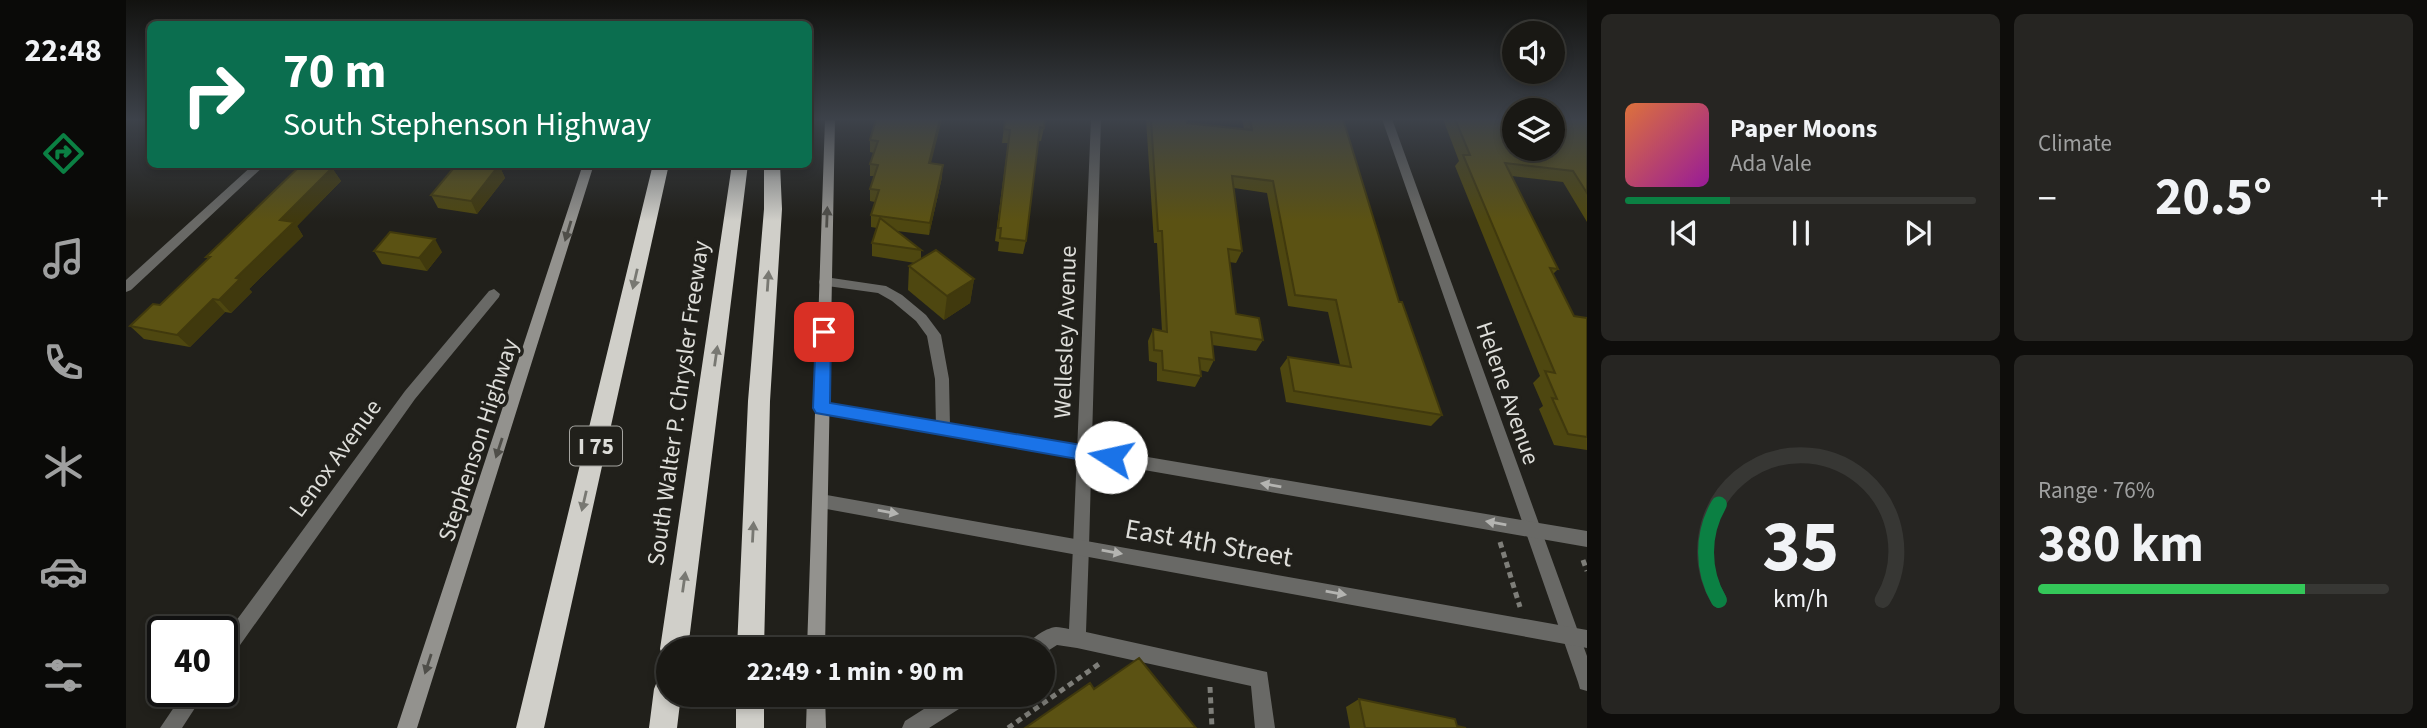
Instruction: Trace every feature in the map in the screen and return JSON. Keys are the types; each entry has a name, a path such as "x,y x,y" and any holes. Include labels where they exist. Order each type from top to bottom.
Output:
{"highway":[{"name":"I 75","path":"530,728 659,168"},
{"name":"South Walter P. Chrysler Freeway","path":"676,637 719,337 740,168"},
{"path":"750,637 759,401 773,209 772,168"},
{"path":"663,728 666,707"},
{"path":"750,707 750,728"}],"main road":[{"path":"816,637 829,153"},
{"name":"Stephenson Highway","path":"407,728 583,168"},
{"path":"816,707 817,728"}],"street":[{"name":"Wellesley Avenue","path":"1077,639 1095,153"},
{"name":"Helene Avenue","path":"1399,153 1532,530 1579,637 1587,682"},
{"path":"126,287 257,168"},
{"path":"825,282 881,289 897,298 921,318 934,335 942,379 943,427"},
{"name":"Lenox Avenue","path":"238,634 410,396 494,294"},
{"path":"822,408 1587,539"},
{"name":"East 4th Street","path":"821,501 1579,637"},
{"path":"1053,637 1077,639 1260,679 1265,728"},
{"path":"170,728 185,707"},
{"path":"912,728 945,707"}],"path":[{"path":"1499,542 1520,608"},
{"path":"1581,556 1587,571"},
{"path":"1008,728 1100,664 1112,667"},
{"path":"1198,684 1210,686 1212,728"}],"building":[{"path":"874,153 932,153 929,163 943,165 930,223 871,215 879,190 870,189 878,165 870,164"},
{"path":"1007,153 1037,153 1026,241 1000,238 1001,228 998,228"},
{"path":"1153,153 1353,153 1399,302 1402,302 1442,415 1294,391 1288,357 1351,367 1336,300 1295,295 1273,181 1232,176 1242,251 1228,249 1236,314 1259,318 1263,340 1211,332 1214,360 1199,358 1201,376 1163,370 1162,351 1154,350 1153,329 1167,332 1162,231 1158,231"},
{"path":"1502,153 1502,161 1565,161 1565,153 1587,153 1587,193 1573,171 1505,163 1558,269 1550,268 1574,316 1587,318 1587,437 1568,434 1552,398 1557,399 1545,371 1555,373 1463,155"},
{"path":"298,168 332,168 280,220 294,222 236,278 240,279 219,300 213,299 177,335 130,326 153,304 160,305 210,257 206,257"},
{"path":"454,168 497,168 471,201 431,195"},
{"path":"880,218 921,250 872,243"},
{"path":"390,232 435,239 419,258 374,251"},
{"path":"936,250 974,279 947,296 909,266"},
{"path":"1139,658 1196,728 1025,728 1090,683 1094,689"},
{"path":"1359,699 1455,719 1457,726 1466,728 1365,728"}],"route":[{"path":"824,332 822,408 1111,457"}]}
